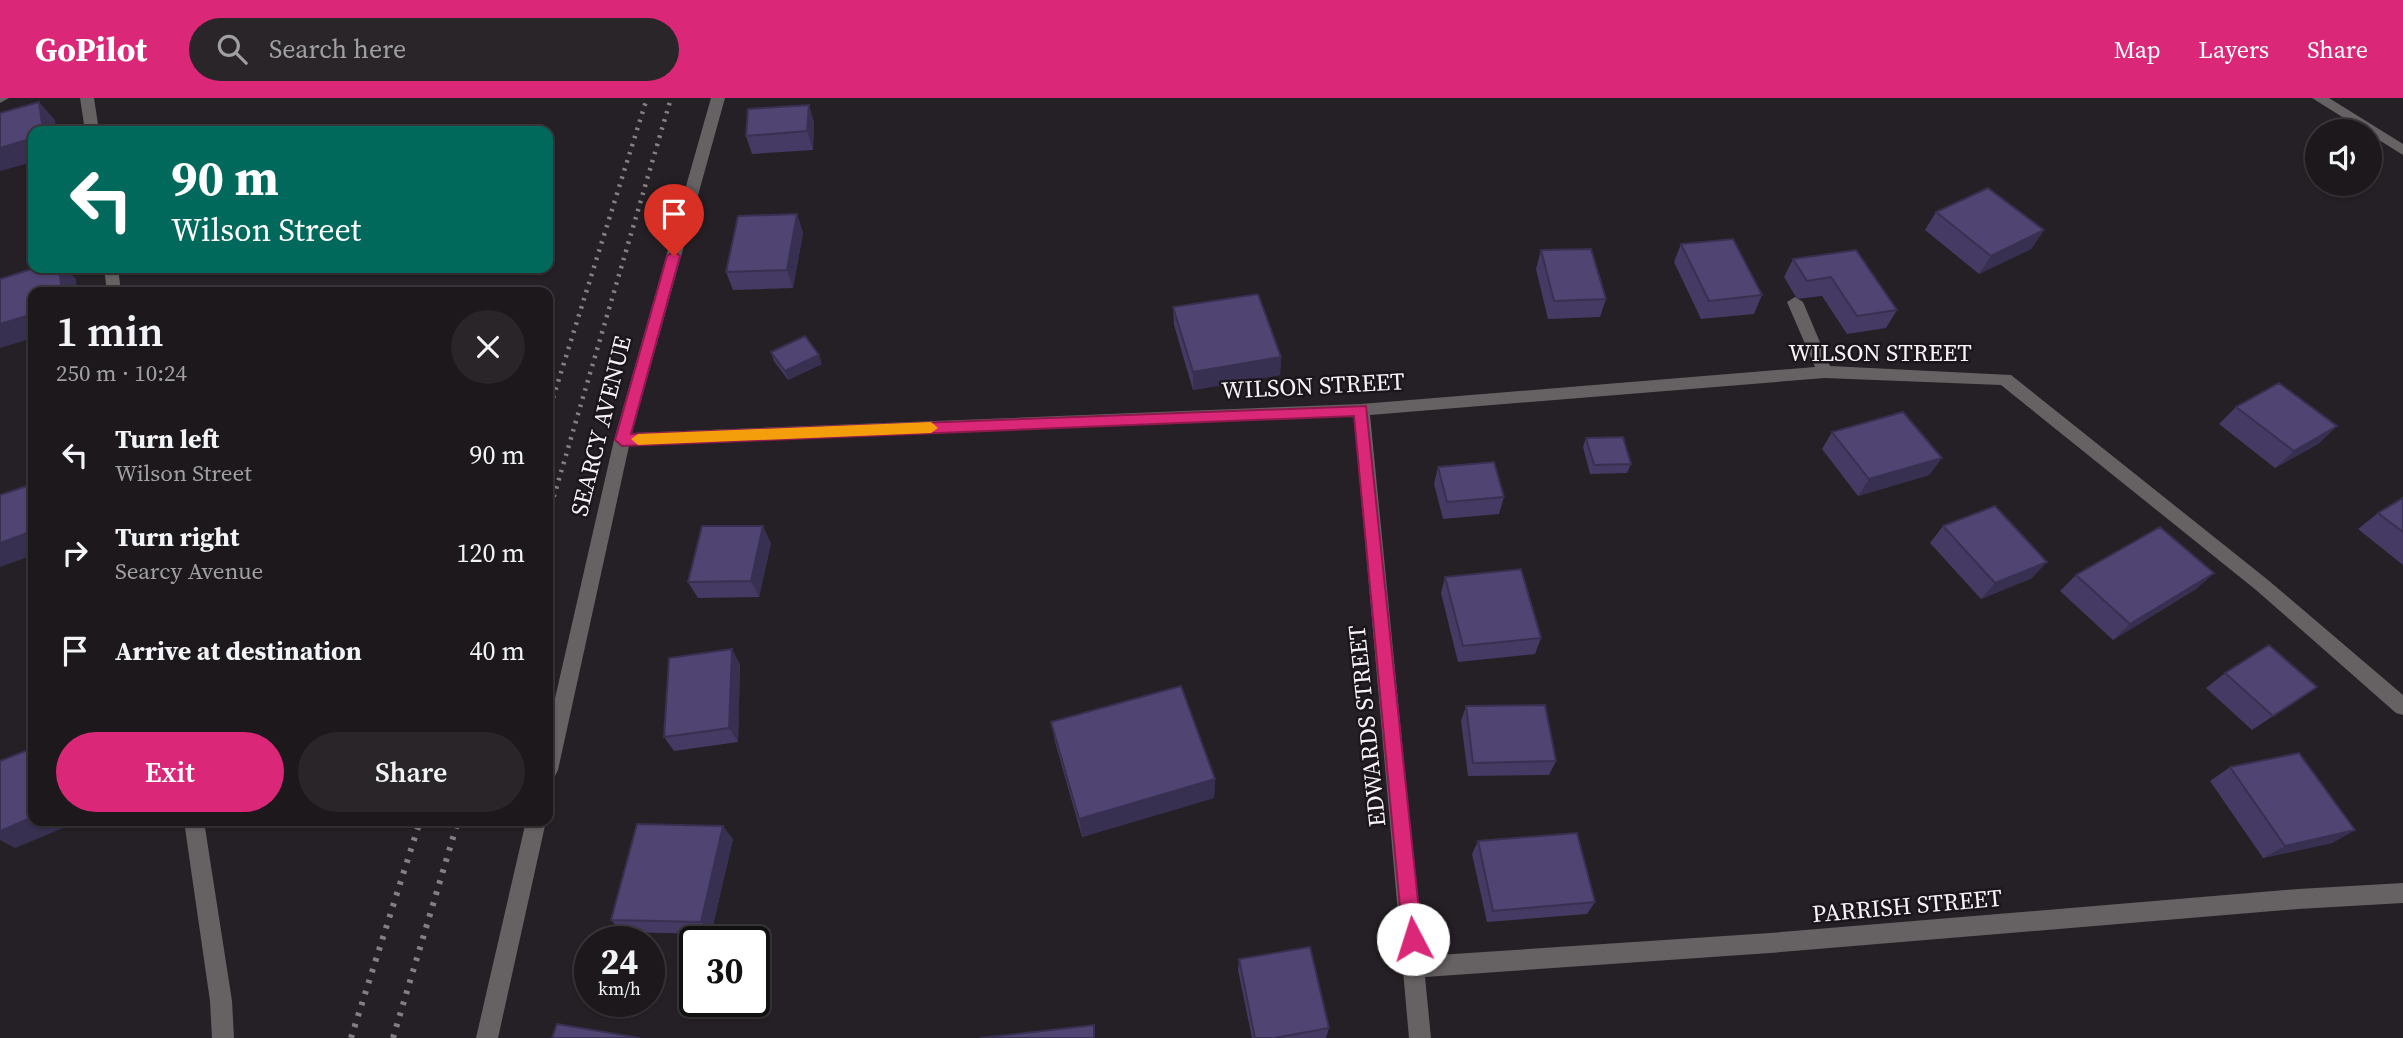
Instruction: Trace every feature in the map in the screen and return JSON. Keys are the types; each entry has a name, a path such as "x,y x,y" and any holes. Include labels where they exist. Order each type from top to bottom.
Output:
{"street":[{"path":"87,98 91,126"},
{"name":"SEARCY AVENUE","path":"553,748 622,440 718,98"},
{"path":"2319,98 2403,150"},
{"path":"1795,302 1825,372"},
{"name":"WILSON STREET","path":"622,440 1361,410 1825,372 2005,379 2263,585 2403,708"},
{"name":"EDWARDS STREET","path":"1361,410 1420,1038"},
{"path":"195,826 221,1001 223,1038"},
{"path":"487,1038 535,826"},
{"name":"PARRISH STREET","path":"1415,967 1770,943 2298,899 2403,893"}],"building":[{"path":"39,102 42,126 28,126 28,140 0,148 0,113"},
{"path":"809,105 807,131 746,136 748,109"},
{"path":"1988,188 2044,230 1991,256 1936,212"},
{"path":"797,214 787,270 726,272 738,216"},
{"path":"1733,239 1762,295 1709,301 1681,244"},
{"path":"1591,249 1606,299 1554,301 1541,250"},
{"path":"1856,250 1897,310 1857,316 1831,277 1807,281 1793,259"},
{"path":"28,270 28,273 60,273 61,287 28,287 28,316 0,324 0,279"},
{"path":"1258,294 1281,357 1193,372 1173,307"},
{"path":"805,336 819,355 785,371 771,352"},
{"path":"2279,383 2337,426 2294,451 2236,407"},
{"path":"1903,412 1942,458 1869,479 1832,432"},
{"path":"1623,437 1631,464 1594,465 1586,438"},
{"path":"1494,462 1504,497 1447,502 1438,467"},
{"path":"28,486 28,533 0,543 0,495"},
{"path":"2403,498 2403,532 2378,513"},
{"path":"1995,506 2047,562 1995,583 1943,526"},
{"path":"702,526 763,526 751,581 688,582"},
{"path":"2160,527 2214,573 2130,624 2076,575"},
{"path":"1521,569 1541,638 1463,646 1445,577"},
{"path":"2269,645 2317,687 2273,716 2225,673"},
{"path":"732,649 729,728 664,737 669,658"},
{"path":"1181,686 1215,779 1079,819 1051,722"},
{"path":"1545,705 1556,761 1473,763 1466,706"},
{"path":"28,750 28,819 0,831 0,761"},
{"path":"2299,753 2355,830 2285,846 2230,767"},
{"path":"637,824 723,826 701,922 611,920"},
{"path":"1577,833 1595,902 1493,911 1478,841"},
{"path":"1310,947 1329,1028 1274,1038 1255,1038 1239,959"},
{"path":"557,1024 640,1038 552,1038"},
{"path":"1094,1025 1094,1038 980,1038"}],"railway":[{"path":"553,398 647,98"},
{"path":"553,499 671,98"},
{"path":"351,1038 418,826"},
{"path":"393,1038 457,826"}],"slow traffic":[{"path":"638,439 931,428"}],"route":[{"path":"674,256 622,440 1361,410 1413,939"}]}
